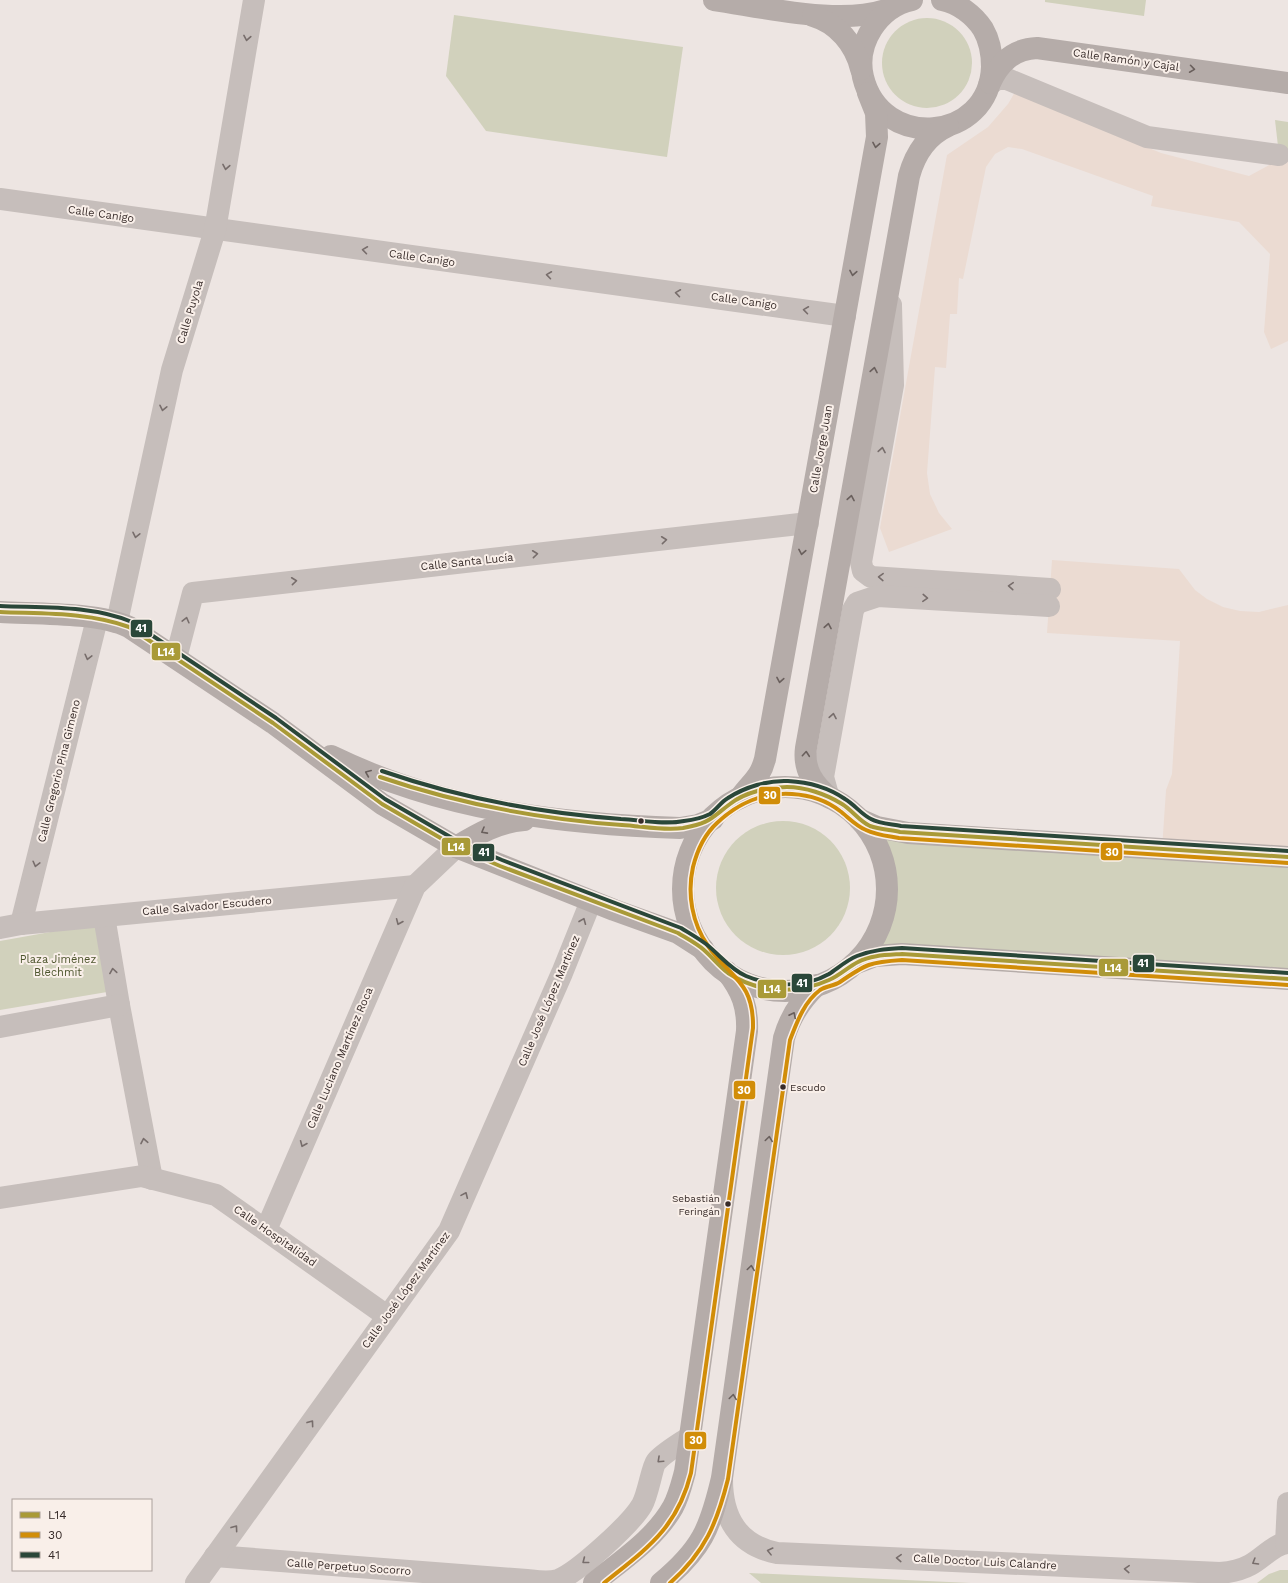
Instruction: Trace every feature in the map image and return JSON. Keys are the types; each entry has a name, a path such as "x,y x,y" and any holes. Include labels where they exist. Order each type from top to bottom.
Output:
{"main road":[{"path":"714,0 804,13 854,16 878,12 907,1"},
{"path":"942,0 957,5 969,13 986,34"},
{"path":"829,797 810,775 807,768 805,755 890,282 912,163 928,140 948,126 960,121 970,113 987,89 991,77 992,60 986,34 977,14 974,0"},
{"path":"865,84 863,50 869,34 879,19 907,1"},
{"path":"804,13 826,22 842,34 857,54 865,84 880,110 897,122 917,128 928,129 948,126"},
{"name":"Calle Ramón y Cajal","path":"987,89 999,67 1012,54 1025,49 1037,48 1288,83"},
{"name":"Calle Jorge Juan","path":"740,798 758,776 765,759 877,137 876,113 865,84"},
{"path":"0,612 107,621 128,627 273,723 382,804 456,847 591,901 678,933 703,949 726,972 742,994 747,1013 747,1031 685,1472 674,1506 662,1524 646,1541 594,1583"},
{"path":"273,723 315,748 349,765 404,786 458,803 549,820"},
{"path":"703,949 693,932 687,914 684,885 691,851 697,838 723,808 756,791 787,787 809,790 829,797 846,807 859,819 871,834 880,852 885,871 887,895 882,919 877,932 867,949 854,964 835,978 817,986 788,991 768,989 744,982 726,972"},
{"path":"456,847 489,828 506,822 529,819 680,828 698,825 712,819"},
{"path":"859,819 877,827 908,833 1288,857"},
{"path":"854,964 875,956 902,954 1288,979"},
{"path":"661,1583 693,1552 703,1538 715,1508 722,1478 784,1038 796,1009 807,995 817,986"}],"street":[{"name":"Calle Puyola","path":"107,621 172,370 215,230 254,0"},
{"path":"987,89 997,79 1007,79 1147,137 1279,155"},
{"name":"Calle Canigo","path":"0,200 845,316"},
{"path":"829,797 822,777 853,610 857,603 878,596 1049,597 871,577 863,571 861,562 893,385 890,282"},
{"name":"Calle Santa Lucía","path":"176,658 194,593 808,524"},
{"name":"Calle Gregorio Pina Gimeno","path":"10,926 107,621"},
{"path":"415,886 456,847"},
{"name":"Calle Salvador Escudero","path":"10,926 415,886"},
{"name":"Calle Luciano Martínez Roca","path":"266,1230 415,886"},
{"name":"Calle José López Martínez","path":"196,1583 449,1231 562,973 591,901"},
{"path":"104,916 119,1005 152,1179"},
{"path":"0,1027 119,1005"},
{"name":"Calle Hospitalidad","path":"0,1198 142,1176 216,1195 387,1316"},
{"name":"Calle Perpetuo Socorro","path":"215,1556 381,1576 549,1582 566,1576 605,1545 633,1518 648,1491 655,1462 691,1436"},
{"name":"Calle Doctor Luis Calandre","path":"722,1478 724,1504 728,1518 733,1526 753,1544 777,1553 1220,1573 1243,1568 1262,1558 1277,1546 1287,1543"},
{"path":"1287,1543 1288,1503"}],"green space":[{"path":"1045,0 1146,0 1144,16 1045,2"},
{"path":"454,15 683,47 667,157 486,131 446,76"},
{"path":"927,18 944,21 959,31 969,46 972,63 969,80 959,95 944,105 927,108 910,105 895,95 885,80 882,63 885,46 895,31 910,21"},
{"path":"1275,120 1288,122 1288,155 1279,155"},
{"path":"783,821 808,826 830,841 845,863 850,888 845,913 830,935 808,950 783,955 758,950 736,935 721,913 716,888 721,863 736,841 758,826"},
{"path":"871,834 1288,857 1288,979 867,949 881,921 886,892 886,878 883,864"},
{"name":"Plaza Jiménez Blechmit","path":"95,924 107,992 0,1010 0,941"},
{"path":"1280,1570 1288,1570 1288,1583 1257,1583 1269,1574"},
{"path":"749,1573 971,1583 761,1583"}],"shaded area":[{"path":"1015,92 1161,153 1249,176 1288,155 1288,341 1271,349 1264,332 1270,254 1239,222 1151,206 1153,196 1022,149 1008,147 995,154 986,167 963,279 959,278 957,314 950,314 946,368 935,367 927,473 930,494 939,513 952,529 889,552 880,528 947,155 988,127 1008,104"},
{"path":"1052,560 1179,569 1195,590 1207,599 1223,607 1240,611 1259,612 1288,605 1288,857 1162,849 1166,790 1172,774 1180,641 1047,633"}],"transit line":[{"name":"41","path":"0,606 67,608 100,613 132,622 276,718 385,799 459,842 502,860 681,928 706,944 735,970 756,980 777,984 799,984 809,982 829,974 857,956 885,949 902,948 1288,973"},
{"name":"L14","path":"0,612 82,616 113,622 129,627 273,723 382,804 456,847 500,866 678,933 701,947 728,973 752,985 777,990 804,988 833,978 854,964 868,958 902,954 1288,979"},
{"name":"41","path":"382,771 411,781 500,803 560,813 652,822 669,823 701,818 710,814 726,800 742,791 765,783 788,781 811,784 825,789 839,795 864,815 875,821 901,826 1288,851"},
{"name":"L14","path":"380,777 439,795 500,809 560,819 629,826 668,829 683,828 709,820 736,800 750,793 765,789 787,787 801,788 822,794 842,804 870,826 900,832 1288,857"},
{"name":"30","path":"604,1583 658,1536 677,1509 685,1492 691,1473 753,1028 752,1012 745,990 739,981 716,957 708,946 698,928 692,908 691,877 693,867 702,843 713,827 733,810 751,801 771,795 792,794 811,797 823,801 835,807 855,824 870,832 899,838 1288,863"},
{"name":"30","path":"670,1583 692,1560 708,1536 724,1495 728,1479 790,1040 805,1006 814,995 820,990 838,983 856,971 869,965 902,960 1288,985"}],"place":[{"name":"Escudo","path":"783,1087"},
{"name":"Sebastián Feringán","path":"728,1204"}]}
